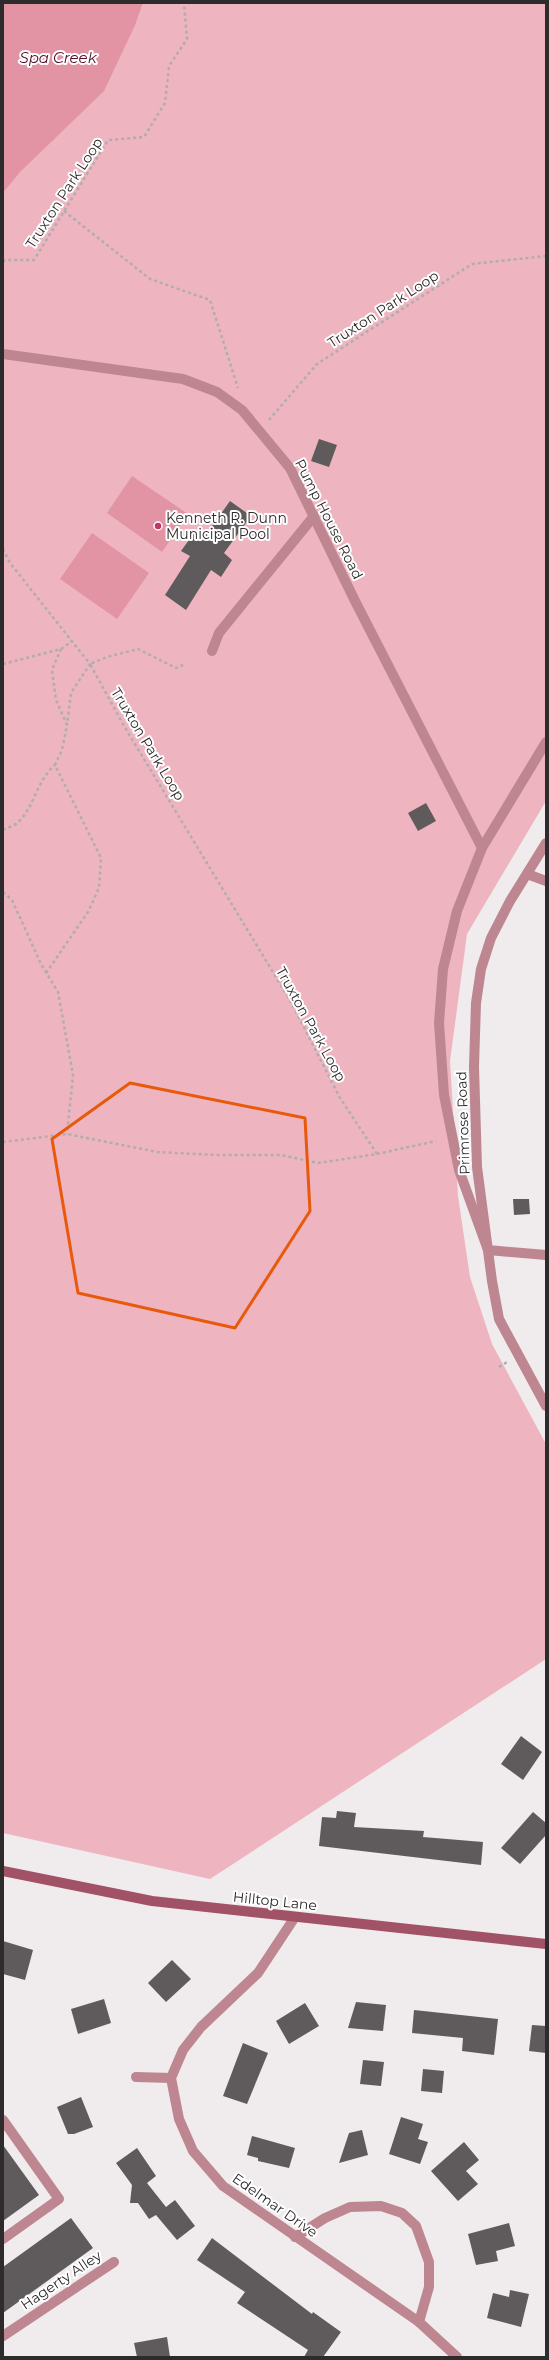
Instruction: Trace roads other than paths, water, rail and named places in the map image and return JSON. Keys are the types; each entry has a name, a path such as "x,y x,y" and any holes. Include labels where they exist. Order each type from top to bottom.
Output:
{"street":[{"name":"Pump House Road","path":"3,354 183,379 217,392 242,410 290,468 482,848"},
{"path":"212,651 218,633 314,516"},
{"path":"546,742 482,848 457,911 442,969 439,1023 444,1095 458,1170 488,1250 546,1255"},
{"name":"Primrose Road","path":"546,843 491,938 481,969 476,1003 474,1067 477,1167 499,1319 546,1406"},
{"path":"527,874 546,881"},
{"name":"Hilltop Lane","path":"3,1871 152,1901 546,1944"},
{"path":"136,2077 171,2078 183,2050 201,2027 258,1973 295,1917"},
{"name":"Edelmar Drive","path":"171,2078 179,2119 193,2151 223,2186 419,2322 457,2357"},
{"path":"3,2120 59,2199 3,2239"},
{"path":"295,2237 325,2218 350,2207 381,2206 402,2213 416,2226 429,2262 429,2287 419,2322"},
{"name":"Hagerty Alley","path":"3,2336 114,2262"}],"water":[{"name":"Spa Creek","path":"3,3 143,3 136,23 104,91 20,172 3,193"},
{"path":"132,476 188,514 162,552 107,513"},
{"path":"92,533 149,573 117,619 60,579"}],"place":[{"name":"Kenneth R. Dunn Municipal Pool","path":"158,526"}]}
